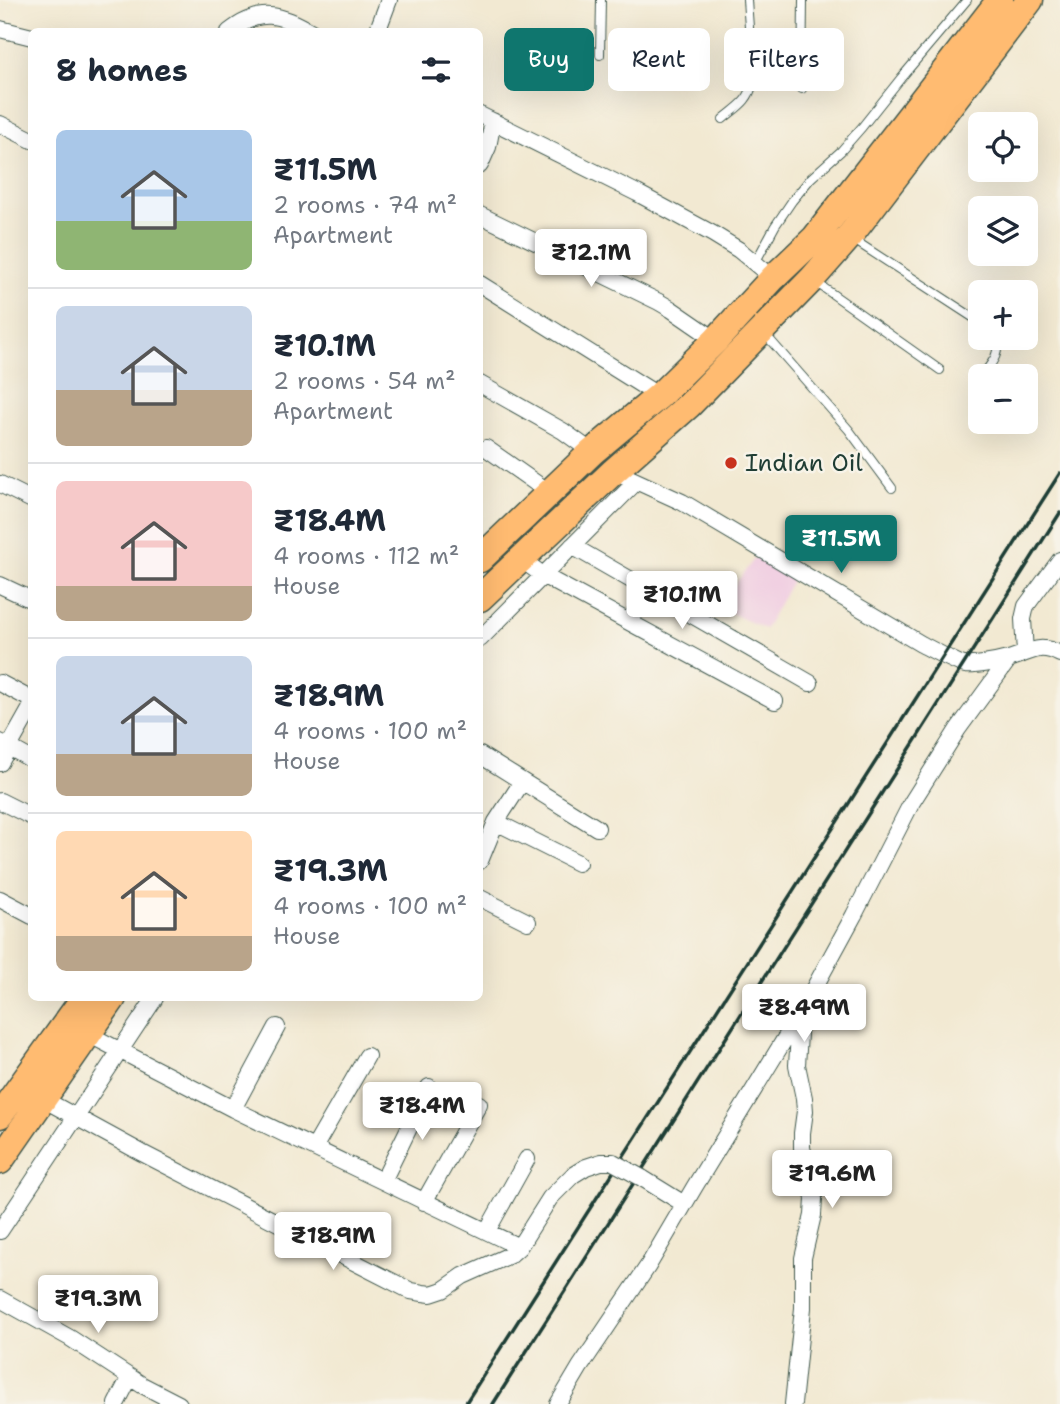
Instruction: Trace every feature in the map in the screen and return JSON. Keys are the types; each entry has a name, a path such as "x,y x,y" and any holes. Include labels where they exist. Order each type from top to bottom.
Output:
{"highway":[{"path":"483,595 521,559 625,476 689,405 812,279 849,237 1030,0"},
{"path":"483,551 659,396 716,340 764,270 815,238 992,6"},
{"path":"0,1115 83,1001"},
{"path":"0,1161 111,1001"}],"street":[{"path":"378,28 389,0"},
{"path":"235,28 250,17 263,15 276,16 305,28"},
{"path":"0,29 28,36"},
{"path":"486,118 670,210 739,250 764,270"},
{"path":"483,158 488,147 486,118"},
{"path":"0,124 28,138"},
{"path":"483,216 659,302 716,340"},
{"path":"483,286 659,396"},
{"path":"483,386 563,431 592,453"},
{"path":"486,448 550,493"},
{"path":"483,636 572,546 625,476 682,502 962,666 1017,656 1042,648 1060,654"},
{"path":"0,484 28,498"},
{"path":"572,546 810,683"},
{"path":"521,559 544,576 775,701"},
{"path":"558,1404 648,1266 800,1014 912,802 958,729 1017,656 1026,606 1060,560"},
{"path":"0,585 28,598"},
{"path":"630,621 649,590"},
{"path":"0,683 28,698"},
{"path":"0,763 4,744 28,711"},
{"path":"4,744 28,758"},
{"path":"483,757 597,828"},
{"path":"483,854 496,822 522,782"},
{"path":"0,801 28,815"},
{"path":"496,822 578,863"},
{"path":"0,899 28,914"},
{"path":"483,900 528,922"},
{"path":"0,1231 153,1001"},
{"path":"797,1401 803,1258 814,1199 802,1147 805,1111 797,1065 800,1014"},
{"path":"233,1109 277,1027"},
{"path":"88,1034 233,1109 519,1247"},
{"path":"314,1148 367,1056"},
{"path":"383,1181 429,1087"},
{"path":"43,1099 411,1291 431,1294 443,1290 463,1276 510,1255 519,1247 550,1198 573,1175 601,1162 613,1163 684,1204"},
{"path":"425,1202 480,1104"},
{"path":"487,1231 527,1159"},
{"path":"0,1299 178,1404"},
{"path":"116,1404 130,1377"}],"lane":[{"path":"600,55 601,0"},
{"path":"723,120 747,100 751,92 747,0"},
{"path":"803,0 803,28"},
{"path":"764,270 775,226 792,201 811,178 841,151 968,0"},
{"path":"849,237 968,314"},
{"path":"812,279 940,370"},
{"path":"762,331 842,421 892,488"}],"shaded area":[{"path":"758,554 795,575 765,629 718,607"}],"railway":[{"path":"465,1404 1060,473"},
{"path":"493,1404 1060,513"}],"place":[{"name":"Indian Oil","path":"731,463"}]}
